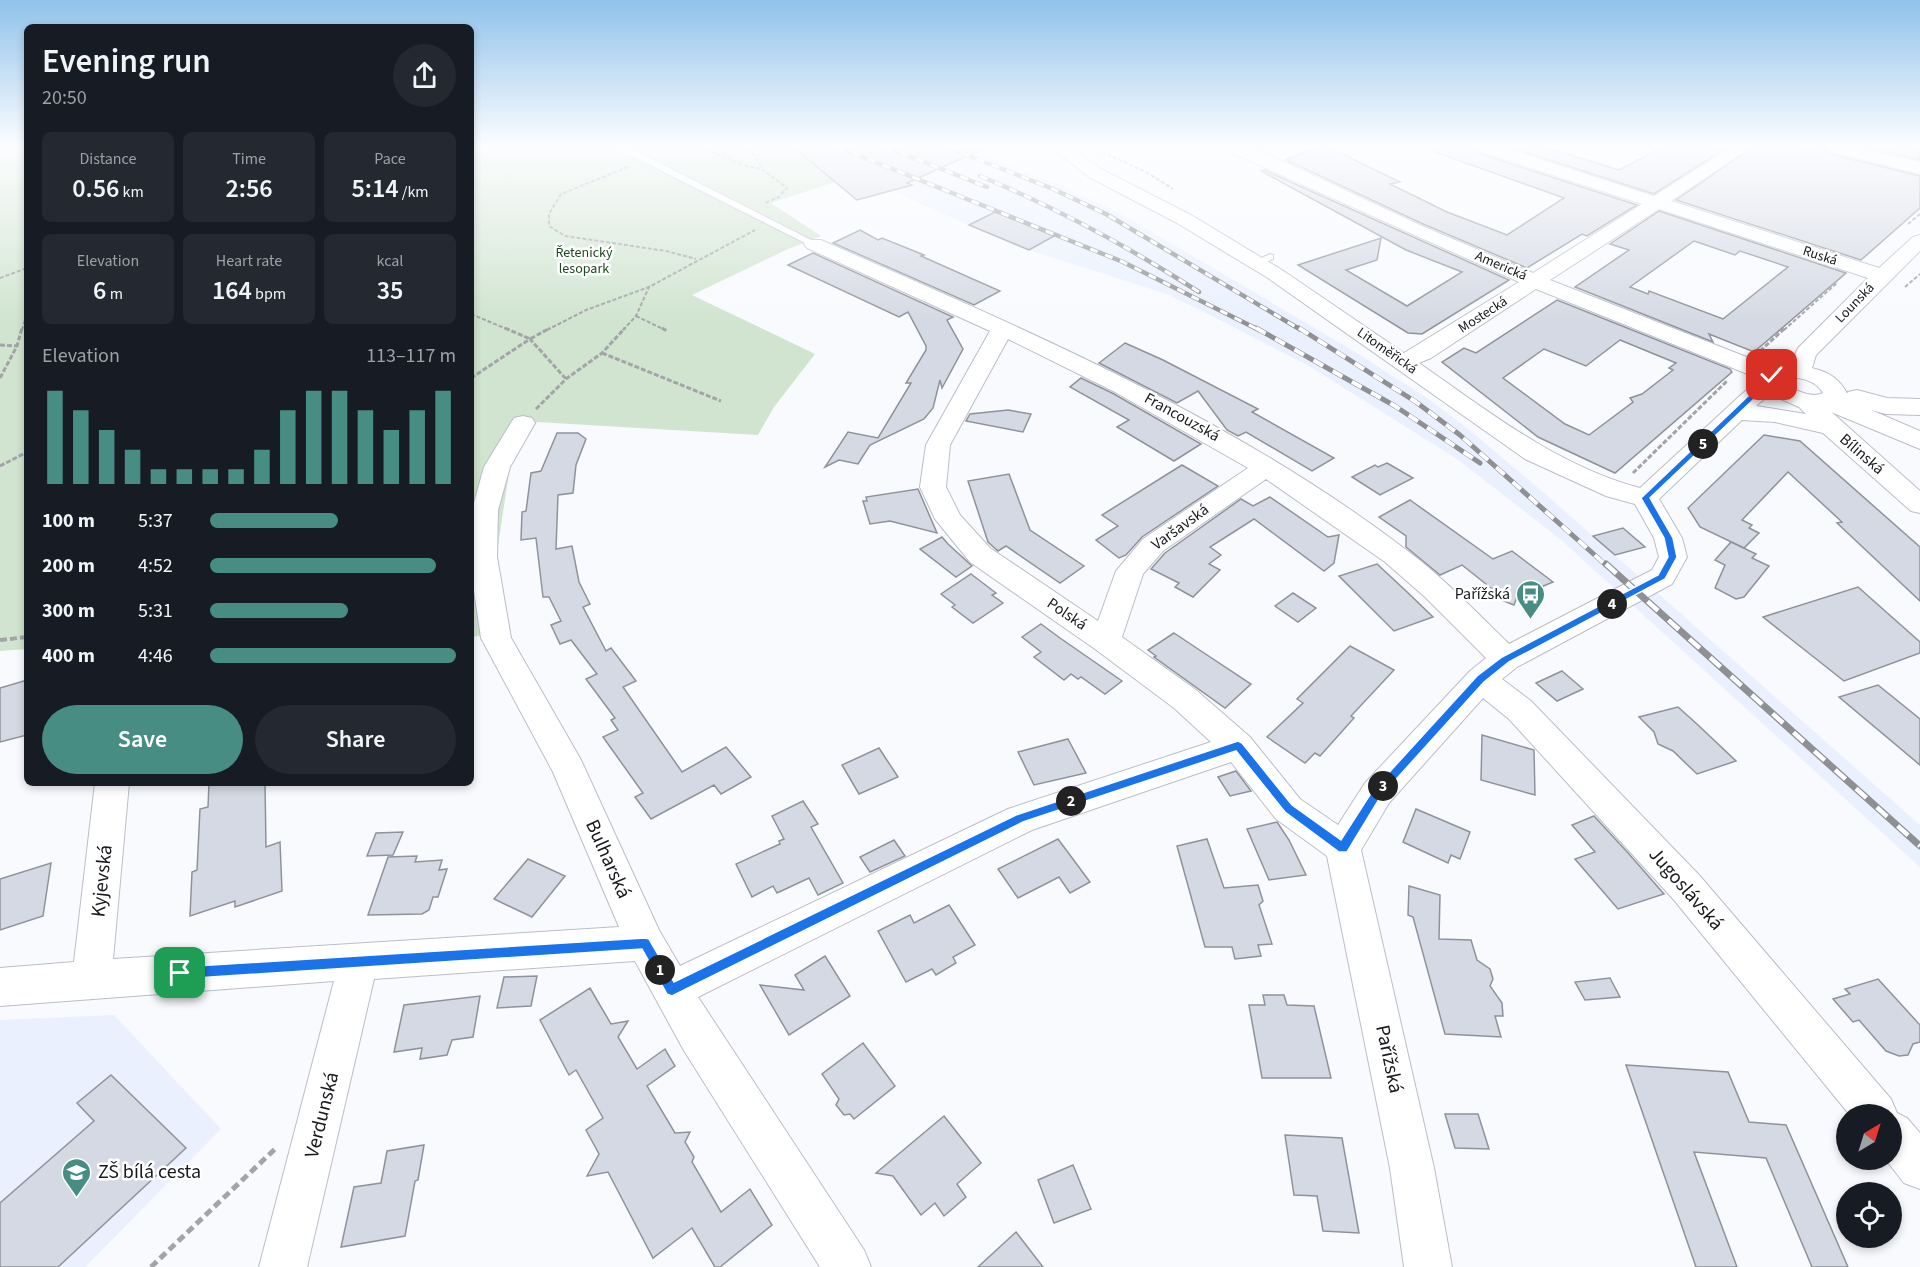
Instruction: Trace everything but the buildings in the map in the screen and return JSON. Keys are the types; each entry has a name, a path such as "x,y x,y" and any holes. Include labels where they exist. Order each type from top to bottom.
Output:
{"main road":[{"path":"1825,405 1920,407"},
{"path":"1825,405 1920,441"}],"street":[{"name":"Litoměřická","path":"1159,206 1263,260 1534,454 1615,490 1645,498"},
{"name":"Americká","path":"1367,206 1415,230 1775,382"},
{"name":"Mostecká","path":"1403,362 1423,353 1649,206"},
{"name":"Ruská","path":"1668,206 1882,276"},
{"name":"Lounská","path":"1799,372 1806,353 1920,241"},
{"name":"Francouzská","path":"814,244 1094,370 1179,415 1266,466 1337,513 1424,579 1493,669"},
{"name":"Polská","path":"1003,328 938,445 933,487 948,519 980,555 1106,641 1185,699 1238,746 1288,809 1343,848"},
{"path":"1343,848 1377,793 1493,669 1662,577 1673,557 1668,538 1645,498 1756,394 1775,382 1782,371 1799,372 1825,381 1825,405"},
{"path":"1775,382 1825,405"},
{"path":"1737,412 1775,415 1825,405"},
{"name":"Bílinská","path":"1825,405 1920,505"},
{"name":"Bulharská","path":"523,423 497,466 485,510 483,557 496,638 569,770 645,943 698,1035 847,1267"},
{"name":"Varšavská","path":"1106,641 1130,571 1153,545 1266,466"},
{"name":"Jugoslávská","path":"1493,669 1520,710 1687,888 1868,1104"},
{"path":"672,990 1020,819 1238,746"},
{"name":"Kyjevská","path":"92,979 112,786"},
{"name":"Pařížská","path":"1343,848 1412,1168 1428,1267"},
{"path":"0,987 645,943"},
{"name":"Verdunská","path":"284,1267 358,963"},
{"path":"1902,1145 1920,1167"}],"lane":[{"path":"739,206 814,244"}],"path":[{"path":"554,206 549,214 549,226 565,237 666,251 697,260"},
{"path":"747,210 757,206"},
{"path":"474,376 530,339 586,310 648,287 771,222"},
{"path":"0,278 24,269"},
{"path":"523,423 566,379 602,352 636,316 648,287"},
{"path":"474,315 530,339 566,379"},
{"path":"636,316 667,331"},
{"path":"0,378 17,346 24,322"},
{"path":"0,345 17,346"},
{"path":"602,352 721,401"},
{"path":"0,466 24,454"},
{"path":"0,640 24,637"},
{"path":"151,1267 285,1140"}],"shaded area":[{"path":"926,206 1105,206 1352,350 1427,398 1472,432 1551,499 1920,825 1920,867 1559,538 1457,459 1309,366 1167,294 1029,250"},
{"name":"ZŠ bílá cesta","path":"114,1015 221,1129 85,1267 0,1267 0,1020"}],"green space":[{"path":"0,206 24,206 24,649 0,651"},
{"name":"Řetenický lesopark","path":"474,206 776,206 821,236 788,249 692,295 815,354 774,407 758,435 537,422 510,466 497,552 506,627 474,637"}],"railway":[{"path":"985,206 1123,262 1259,330"},
{"path":"1047,206 1146,259 1199,292"},
{"path":"1089,206 1301,330"},
{"path":"1256,328 1395,406 1480,463"},
{"path":"1299,328 1416,402 1460,435 1607,566"},
{"path":"1606,564 1920,846"}],"place":[{"name":"Pařížská","path":"1531,620"},
{"name":"ZŠ bílá cesta","path":"77,1198"}],"route":[{"path":"180,973 645,943 672,990 1020,819 1238,746 1288,809 1343,848 1377,793 1481,679 1506,659 1662,577 1673,557 1668,538 1645,498 1751,398 1756,394 1778,388 1772,382 1772,375"}]}
